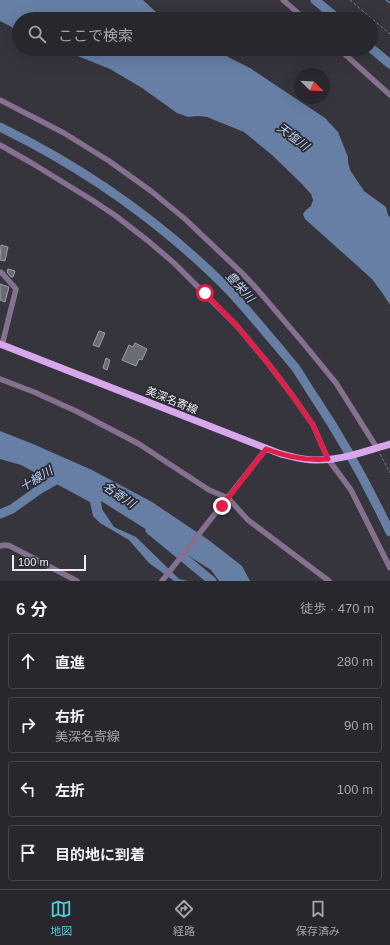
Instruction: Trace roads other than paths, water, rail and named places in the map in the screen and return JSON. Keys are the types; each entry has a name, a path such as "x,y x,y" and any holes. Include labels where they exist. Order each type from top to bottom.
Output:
{"main road":[{"name":"美深名寄線","path":"1,344 266,449 293,458 317,460 339,458 390,444"}],"street":[{"path":"283,0 297,12"},
{"path":"347,56 390,95"},
{"path":"0,100 64,133 109,161 185,219 243,274 304,344 336,383 377,448"},
{"path":"0,145 116,216 174,263 236,325 267,362 313,425 328,459 351,490 390,568"},
{"path":"0,272 16,289 1,344"},
{"path":"0,380 34,392 78,412 139,444 209,490 228,498 248,520 282,544 329,581"},
{"path":"162,581 266,449"},
{"path":"0,546 10,546 77,581"}],"water":[{"path":"0,0 143,0 156,12 12,12 12,27 0,21"},
{"name":"天塩川","path":"78,56 227,56 250,68 294,97 294,104 304,104 325,118 338,132 348,157 350,170 364,191 386,207 390,218 390,305 372,279 305,219 303,214 311,206 313,200 311,194 272,155 244,132 207,117 188,117 177,113 142,88 110,69"},
{"path":"0,431 92,470 152,502 210,541 242,566 250,581 219,581 211,570 101,501 102,509 114,527 136,537 179,579 188,581 174,581 149,563 129,540 100,523 93,516 90,502 21,465 0,459"}],"waterway":[{"path":"315,0 330,12"},
{"path":"386,0 390,3"},
{"path":"378,54 390,64"},
{"name":"豊栄川","path":"0,127 60,159 117,196 171,237 229,290 298,371 364,480 390,532"},
{"name":"十線川","path":"0,514 12,509 40,489 63,476"},
{"name":"名寄川","path":"150,530 212,581"}]}
